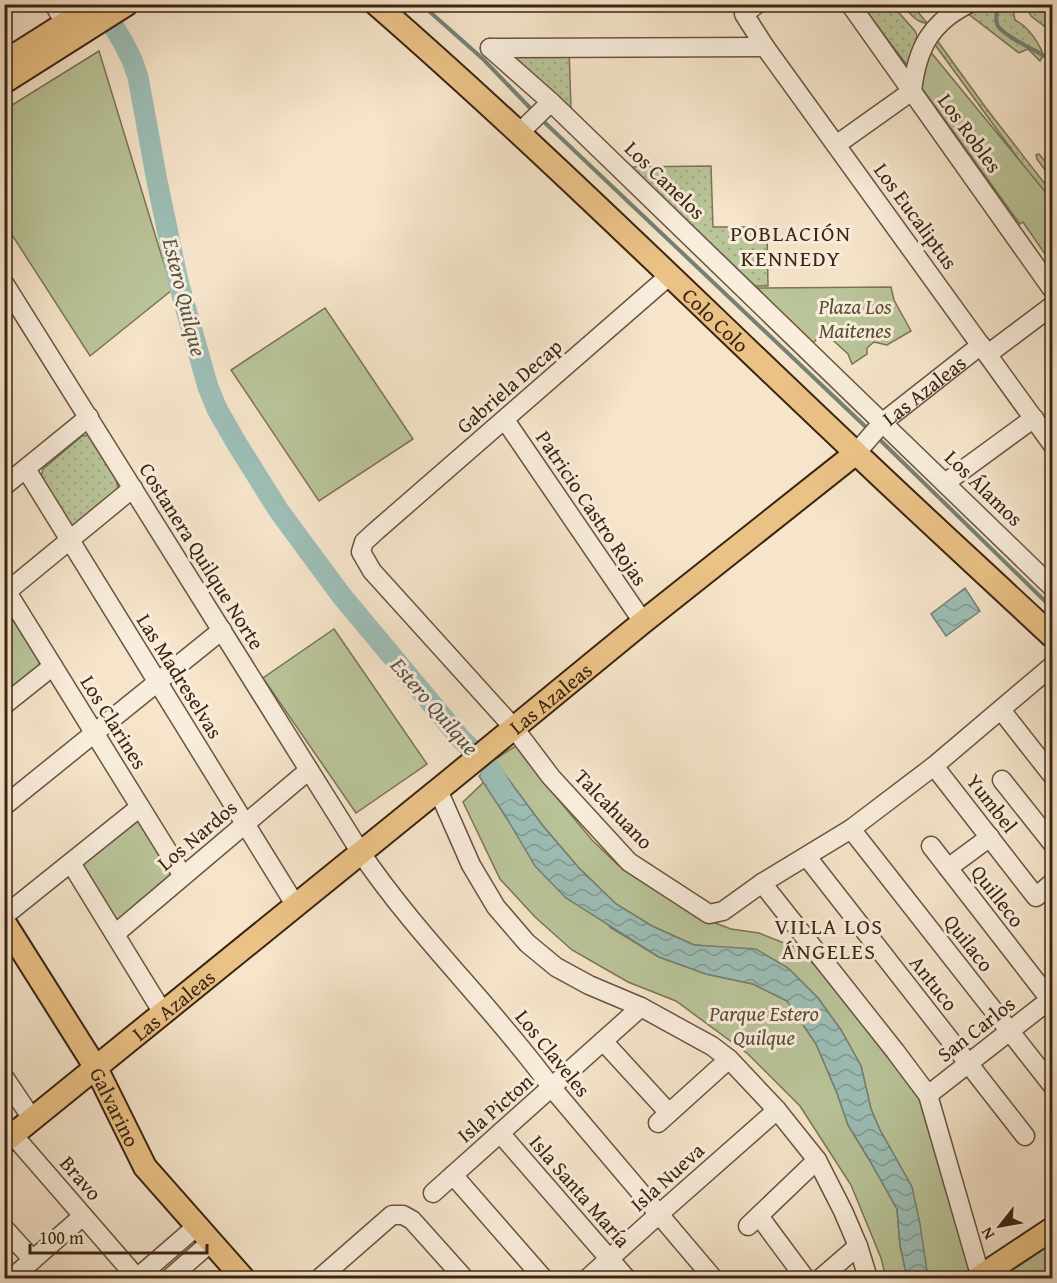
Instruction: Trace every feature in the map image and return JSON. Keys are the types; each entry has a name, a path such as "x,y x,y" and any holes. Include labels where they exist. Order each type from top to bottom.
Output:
{"main road":[{"name":"Colo Colo","path":"376,4 522,130 670,275 861,447 1053,636"},
{"path":"4,62 60,14 105,10"},
{"path":"4,81 105,10"},
{"name":"Las Azaleas","path":"9,1139 861,447"},
{"name":"Galvarino","path":"4,922 96,1068 145,1167 243,1278"},
{"path":"980,1278 1053,1229"}],"street":[{"name":"Los Robles","path":"850,4 1053,289"},
{"path":"836,145 912,91 913,76 928,37 948,15 968,4"},
{"name":"Los Eucaliptus","path":"751,9 765,46 1052,440"},
{"name":"Los Canelos","path":"765,46 490,48 545,107 881,425"},
{"path":"522,130 545,107"},
{"name":"Gabriela Decap","path":"376,531 670,275"},
{"name":"Costanera Quilque Norte","path":"7,294 89,417 361,853"},
{"name":"Las Azaleas","path":"861,447 881,425 984,349 1053,306"},
{"path":"4,486 89,417"},
{"path":"945,483 1034,418"},
{"name":"Patricio Castro Rojas","path":"505,420 643,622"},
{"name":"Los Álamos","path":"881,425 1052,585"},
{"name":"Las Madreselvas","path":"26,469 296,906"},
{"path":"6,593 133,488"},
{"name":"Talcahuano","path":"376,531 364,542 361,552 372,571 514,728 551,777 629,862 709,914 723,910 762,883 851,829 934,766 1053,666"},
{"name":"Los Clarines","path":"6,593 183,876"},
{"path":"4,806 222,630"},
{"path":"4,705 53,666"},
{"path":"1001,710 1053,774"},
{"name":"Yumbel","path":"934,766 1036,897 1053,884"},
{"name":"Los Nardos","path":"115,934 309,770"},
{"path":"1002,780 1053,843"},
{"path":"438,790 471,865 496,907 527,943 556,967 589,985 641,1007 712,1046 729,1059 777,1110 817,1161 843,1211 858,1246 868,1278"},
{"path":"4,916 140,807"},
{"name":"Quilaco","path":"851,829 1053,1085"},
{"path":"948,868 990,837"},
{"name":"Quilleco","path":"931,846 1052,1000"},
{"name":"Los Claveles","path":"361,853 413,923 713,1278"},
{"name":"Antuco","path":"807,857 1025,1136"},
{"path":"71,863 163,1013"},
{"path":"762,883 928,1095 980,1278"},
{"name":"San Carlos","path":"928,1095 1052,1000"},
{"name":"Isla Picton","path":"433,1193 641,1007"},
{"path":"603,1041 663,1118 729,1059"},
{"path":"4,1077 33,1120"},
{"name":"Isla Nueva","path":"588,1278 777,1110"},
{"name":"Isla Santa María","path":"500,1133 626,1278"},
{"name":"Bravo","path":"9,1139 83,1216 137,1278"},
{"path":"805,1278 753,1221 817,1161"},
{"path":"453,1175 543,1278"},
{"path":"320,1278 392,1215 403,1215 412,1220 458,1277"},
{"path":"12,1278 83,1216"},
{"path":"4,1228 33,1260"},
{"path":"137,1278 204,1234"},
{"path":"170,1278 204,1234"},
{"path":"821,1278 858,1246"}],"green space":[{"path":"861,5 892,5 915,31 917,43 909,64 907,65"},
{"path":"902,5 912,5 927,23 917,20"},
{"path":"1012,5 1015,20 1031,33 1042,51 1043,56 1040,61 1028,49 1019,53 967,13 971,9"},
{"path":"1025,5 1052,9 1052,32 1031,16"},
{"path":"936,39 1052,193 1052,205 933,42"},
{"path":"501,48 569,48 571,109"},
{"path":"929,50 1052,200 1052,264 1023,222 1020,224 918,83"},
{"path":"99,51 172,290 90,356 5,224 4,110"},
{"path":"1039,154 1052,170 1052,180 1037,159 1036,155"},
{"path":"711,166 713,227 767,227 768,286 752,286 627,167"},
{"name":"Plaza Los Maitenes","path":"891,287 894,300 911,331 887,345 874,342 867,348 867,354 852,364 848,354 824,332 813,343 756,288"},
{"path":"325,308 413,439 319,501 231,370"},
{"path":"90,435 115,475 118,488 75,528 68,524 41,477 43,469 82,436"},
{"path":"5,610 11,612 39,656 39,666 5,694"},
{"path":"334,629 427,764 356,813 263,678"},
{"name":"Parque Estero Quilque","path":"517,745 535,764 552,792 592,840 619,866 705,919 731,929 759,933 799,949 847,999 921,1096 971,1270 957,1278 928,1278 912,1187 880,1130 871,1109 861,1066 841,1030 818,998 788,968 756,950 694,945 652,926 616,904 579,868 543,826 494,760"},
{"name":"Parque Estero Quilque","path":"484,782 506,817 611,928 659,957 706,974 753,984 787,1001 816,1044 848,1125 897,1209 900,1245 907,1278 886,1278 881,1258 851,1185 800,1106 748,1054 676,1001 628,982 572,950 535,917 500,879 463,802"},
{"path":"135,819 144,822 172,866 172,876 119,919 111,918 82,869 86,860"},
{"path":"1052,1233 1052,1278 992,1278"}],"water":[{"path":"965,588 980,611 946,636 931,614"},
{"path":"494,760 543,826 579,868 616,904 652,926 694,945 756,949 788,968 818,998 841,1030 861,1066 871,1109 880,1130 912,1187 928,1278 907,1278 900,1245 897,1209 848,1125 816,1044 787,1001 753,984 706,974 659,957 566,898 535,866 479,776"}],"waterway":[{"name":"Estero Quilque","path":"100,4 123,42 138,77 178,281 208,387 217,409 279,511 341,595 461,739 489,767 503,791"},
{"path":"421,4 483,59 533,111"},
{"path":"998,4 996,19 1000,28 1052,60"},
{"path":"541,119 868,429"},
{"path":"876,436 1052,608"}],"district":[{"name":"POBLACIÓN KENNEDY","path":"791,246"},
{"name":"VILLA LOS ÁNGELES","path":"829,938"}]}
